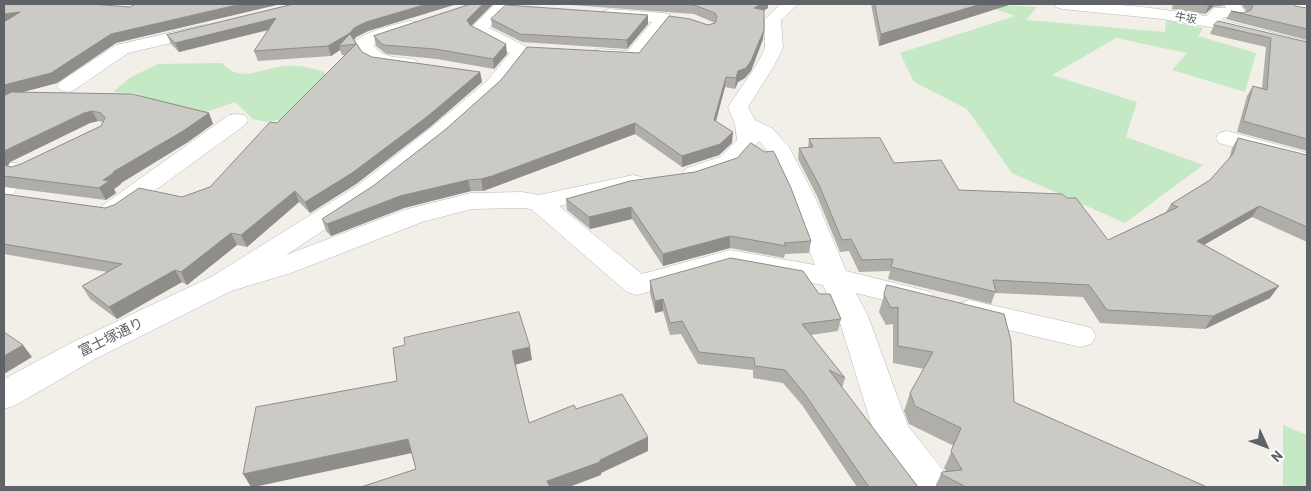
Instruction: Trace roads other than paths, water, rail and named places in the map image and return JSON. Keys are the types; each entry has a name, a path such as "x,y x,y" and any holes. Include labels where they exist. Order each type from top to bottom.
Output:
{"street":[{"path":"584,53 633,57 672,19 598,13 606,4"},
{"path":"221,284 281,266 413,216 471,201 522,200 539,202 630,183 666,178 728,162 748,141 746,124 738,107 765,66 774,48 773,19 790,4"},
{"name":"牛坂","path":"1062,4 1162,14 1225,13 1307,46"},
{"path":"1189,4 1260,21 1307,46"},
{"path":"1297,4 1297,10 1307,11"},
{"path":"221,284 366,191 439,133 494,85 491,76 526,49 478,29 500,7"},
{"path":"422,22 375,37 363,43 372,57 382,61 428,66"},
{"path":"67,86 122,49 224,25"},
{"path":"92,207 112,210 237,120"},
{"path":"746,124 764,133 778,146 802,197 834,278 853,316 892,433 933,487"},
{"path":"1227,138 1307,160"},
{"path":"10,195 20,166"},
{"path":"539,202 636,286 693,268 730,259 834,278 1032,327 1080,336"},
{"name":"富士塚通り","path":"4,395 83,351 221,284"}]}
